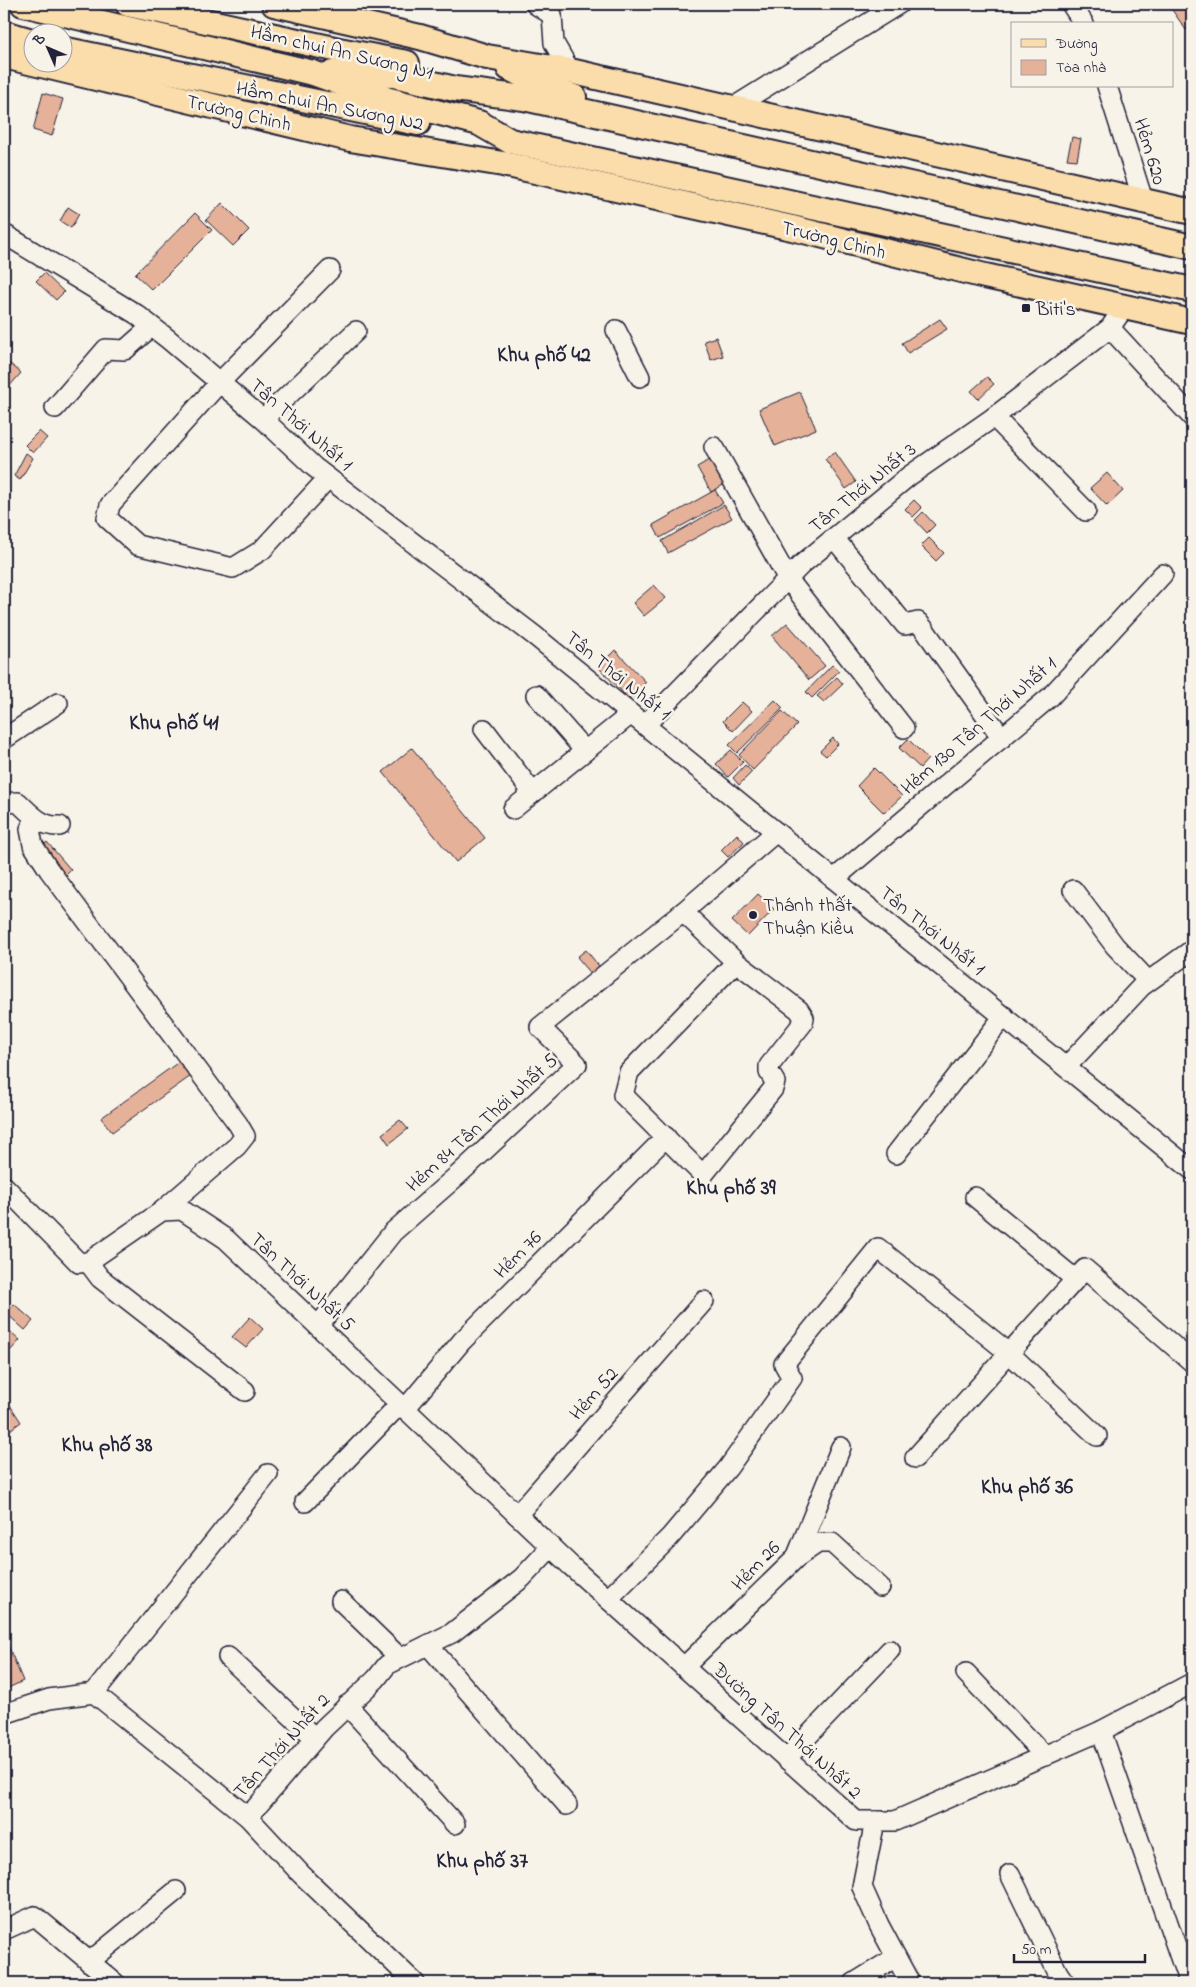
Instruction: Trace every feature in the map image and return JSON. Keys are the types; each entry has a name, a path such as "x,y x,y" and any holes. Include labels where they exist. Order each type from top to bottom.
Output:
{"main road":[{"name":"Trường Chinh","path":"23,4 313,72 386,99 479,123 510,141 1192,290"},
{"name":"Hầm chui An Sương N1","path":"128,4 408,64 524,98"},
{"name":"Trường Chinh","path":"274,4 420,37 487,57 570,71 1192,212"},
{"path":"4,33 22,38"},
{"name":"Hầm chui An Sương N2","path":"72,51 334,107 510,141"},
{"name":"Trường Chinh","path":"4,56 350,138 476,160 792,228 985,276 1192,322"},
{"name":"Trường Chinh","path":"487,57 545,86 644,124"},
{"name":"Trường Chinh","path":"313,72 395,75 454,90 524,98 1192,247"},
{"name":"Trường Chinh","path":"476,160 524,152 560,152"}],"street":[{"path":"535,4 552,15 554,43 570,71"},
{"path":"732,108 899,4"},
{"path":"1071,4 1083,22"},
{"name":"Hẻm 620","path":"1108,88 1143,200"},
{"name":"Tân Thới Nhất 1","path":"4,234 136,314 168,339 263,419 314,467 535,636 1192,1170"},
{"path":"328,478 262,550 233,568 137,545 118,530 107,518 110,505 220,382 330,270"},
{"name":"Tân Thới Nhất 3","path":"513,810 585,751 638,720 801,565 909,476 994,417 1110,328 1124,306"},
{"path":"55,408 106,349 125,350 151,327"},
{"path":"1110,328 1192,417"},
{"path":"616,330 640,377"},
{"path":"263,419 356,331"},
{"path":"994,417 1086,511"},
{"path":"714,447 788,579 904,728"},
{"path":"834,538 905,625 918,622 924,629 1002,738"},
{"name":"Hẻm 130 Tân Thới Nhất 1","path":"834,879 1050,697 1163,574"},
{"path":"536,695 585,751"},
{"path":"4,739 58,703"},
{"path":"484,729 534,793"},
{"path":"4,803 18,802 35,818 51,826 60,826"},
{"path":"4,1186 78,1263 88,1262 162,1210 237,1146 244,1136 238,1124 189,1056 49,870 33,845 30,829 35,818"},
{"name":"Hẻm 84 Tân Thới Nhất 5","path":"318,1326 392,1232 458,1175 577,1064 540,1028 683,912 776,832"},
{"path":"1073,890 1115,946 1148,981"},
{"path":"683,912 736,962 799,1010 804,1018 803,1023 769,1066 769,1072 775,1082 773,1089 703,1175 623,1095 629,1072 736,962"},
{"path":"1066,1067 1142,986 1192,950"},
{"path":"896,1154 1004,1016"},
{"name":"Hẻm 76","path":"305,1502 403,1406 462,1340 666,1138"},
{"path":"975,1198 1075,1279"},
{"name":"Tân Thới Nhất 5","path":"162,1210 182,1210 226,1239 552,1548"},
{"path":"608,1599 670,1537 728,1468 792,1378 784,1364 878,1248 1009,1353 1098,1436"},
{"path":"88,1262 100,1278 245,1391"},
{"path":"915,1458 1085,1269 1192,1362"},
{"name":"Hẻm 52","path":"517,1515 704,1301"},
{"name":"Hẻm 26","path":"684,1667 796,1558 841,1447"},
{"path":"4,1714 49,1700 94,1693 268,1474"},
{"path":"796,1558 818,1543 832,1543 880,1587"},
{"name":"Đường Tân Thới Nhất 2","path":"552,1548 856,1821 895,1821 1101,1731 1192,1683"},
{"name":"Tân Thới Nhất 2","path":"94,1693 248,1817 315,1738 376,1679 387,1665 452,1633 522,1578 552,1548"},
{"path":"342,1601 400,1658"},
{"path":"428,1645 567,1805"},
{"path":"786,1758 890,1650"},
{"path":"228,1657 315,1738"},
{"path":"966,1673 1045,1756"},
{"path":"347,1705 455,1824"},
{"path":"1101,1731 1189,1983"},
{"path":"248,1817 302,1875 415,1983"},
{"path":"875,1821 862,1887 910,1983"},
{"path":"1010,1874 1058,1973 1065,1983"},
{"path":"89,1962 176,1891"},
{"path":"4,1930 35,1916 115,1983"},
{"path":"854,1983 896,1957"}],"building":[{"path":"1168,4 1188,4 1192,9 1192,25 1186,30"},
{"path":"43,93 63,99 52,136 33,130"},
{"path":"1072,137 1081,139 1077,160 1067,159"},
{"path":"222,203 249,230 233,246 206,220"},
{"path":"68,207 79,214 71,228 60,221"},
{"path":"195,213 212,230 152,290 135,274"},
{"path":"44,273 64,292 56,300 36,281"},
{"path":"940,319 947,329 908,353 902,343"},
{"path":"716,337 723,356 711,360 704,341"},
{"path":"8,362 21,373 7,389 4,387 4,366"},
{"path":"987,377 994,384 978,399 971,391"},
{"path":"800,392 816,429 775,446 759,409"},
{"path":"39,431 47,438 33,453 25,445"},
{"path":"835,452 856,482 846,489 825,459"},
{"path":"26,453 33,458 20,480 14,476"},
{"path":"711,459 725,484 711,492 697,467"},
{"path":"1107,473 1123,491 1107,506 1090,488"},
{"path":"715,490 723,503 660,538 653,525"},
{"path":"914,500 922,508 913,517 905,509"},
{"path":"724,505 732,518 668,553 662,541"},
{"path":"923,512 935,525 927,533 915,520"},
{"path":"929,538 944,553 936,561 921,546"},
{"path":"654,585 666,598 644,616 633,603"},
{"path":"787,623 825,666 809,680 772,636"},
{"path":"615,650 646,682 642,686 645,689 636,699 632,696 629,699 598,667"},
{"path":"832,665 839,671 812,698 806,692"},
{"path":"837,677 843,684 824,702 817,696"},
{"path":"775,700 783,708 737,753 729,745"},
{"path":"742,702 752,711 733,731 723,721"},
{"path":"782,711 797,725 753,770 739,755"},
{"path":"833,738 838,744 826,756 820,751"},
{"path":"908,739 928,759 920,768 899,748"},
{"path":"412,748 485,838 456,862 383,772"},
{"path":"731,750 743,762 728,777 716,764"},
{"path":"745,765 752,772 739,785 733,778"},
{"path":"874,768 902,796 884,813 857,786"},
{"path":"737,834 744,842 728,857 721,850"},
{"path":"47,842 71,870 64,877 39,849"},
{"name":"Thánh thất Thuận Kiều","path":"758,894 774,909 748,936 732,921"},
{"path":"586,950 603,971 594,977 577,957"},
{"path":"180,1061 191,1076 112,1132 101,1118"},
{"path":"400,1120 408,1129 389,1144 382,1134"},
{"path":"14,1304 33,1321 25,1330 6,1313"},
{"path":"250,1317 263,1329 246,1348 232,1337"},
{"path":"4,1326 20,1340 10,1351 4,1345"},
{"path":"4,1396 21,1422 10,1430 4,1420"},
{"path":"4,1636 23,1681 4,1690"}],"place":[{"name":"Biti's","path":"1026,308"},
{"name":"Thánh thất Thuận Kiều","path":"753,915"}],"district":[{"name":"Khu phố 42","path":"544,354"},
{"name":"Khu phố 41","path":"174,722"},
{"name":"Khu phố 39","path":"731,1187"},
{"name":"Khu phố 38","path":"107,1444"},
{"name":"Khu phố 36","path":"1027,1486"},
{"name":"Khu phố 37","path":"482,1860"}]}
